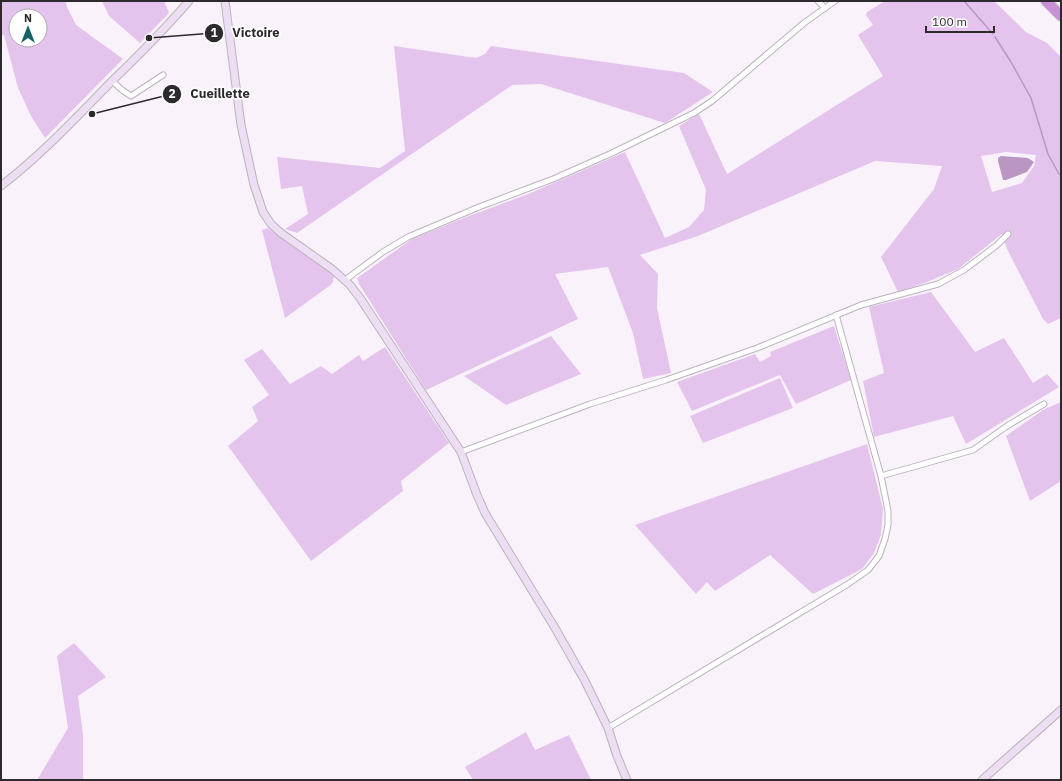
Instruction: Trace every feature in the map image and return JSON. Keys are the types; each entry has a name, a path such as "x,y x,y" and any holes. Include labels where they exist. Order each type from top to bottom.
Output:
{"highway":[{"path":"1046,1 1061,16"}],"street":[{"path":"176,17 189,1"},
{"path":"1,186 57,138 176,17 194,1"},
{"path":"225,1 241,125 254,185 263,212 271,224 281,233 332,269 345,280 360,298 461,452 477,495 486,514 572,655 608,728 627,780"},
{"path":"818,1 825,8"},
{"path":"345,280 383,252 408,237 479,207 553,179 612,153 694,113 712,101 804,23 834,1"},
{"path":"112,81 131,96 163,75"},
{"path":"461,452 590,404 666,380 757,348 860,305 938,284 964,270 997,245 1008,234"},
{"path":"608,728 839,589 868,570 882,551 888,525 887,504 881,476 836,315"},
{"path":"881,476 973,450 1007,426 1044,404"},
{"path":"982,780 1061,710"}],"shaded area":[{"path":"1,1 66,1 67,7 76,25 123,59 45,138 31,116 18,88 4,35 1,35"},
{"path":"102,1 164,1 169,13 140,43 109,16"},
{"path":"885,1 994,1 1026,32 1047,43 1061,57 1061,318 1048,324 1043,319 1007,249 1002,234 958,269 898,292 881,257 934,189 942,166 875,161 698,236 640,255 658,274 657,308 671,373 643,379 633,333 608,267 555,274 578,319 426,390 359,284 357,278 412,239 528,194 625,152 665,238 689,227 704,210 706,190 679,126 699,114 727,174 883,76 858,35 873,25 866,15 867,12","holes":["1006,152 1036,155 1034,166 1022,183 992,192 981,156"]},
{"path":"394,46 476,58 485,54 491,46 684,73 713,92 665,123 541,84 512,85 297,233 285,229 308,214 302,186 281,189 277,157 380,168 405,151"},
{"path":"1001,156 1028,158 1034,162 1027,172 1003,180 998,161 998,158"},
{"path":"268,228 333,273 334,277 332,284 285,318 262,230"},
{"path":"931,292 975,352 1004,338 1033,383 1047,374 1059,387 966,444 953,416 874,437 863,381 884,373 869,307"},
{"path":"834,326 851,380 796,404 780,375 692,411 677,382 755,354 760,362 771,356 770,352"},
{"path":"551,336 581,374 506,405 464,376"},
{"path":"385,347 449,443 401,481 403,491 311,561 228,446 258,421 252,407 269,395 244,360 262,349 290,384 321,366 332,374 359,355 363,361"},
{"path":"780,378 793,408 703,443 690,416"},
{"path":"1061,402 1061,481 1030,501 1006,436 1043,410"},
{"path":"867,444 883,509 881,535 874,553 862,569 813,594 770,555 715,591 707,582 696,594 635,525"},
{"path":"74,643 106,677 78,696 83,735 83,780 37,780 68,728 57,656"},
{"path":"526,732 535,750 569,735 591,780 473,780 465,767"}],"waterway":[{"path":"964,1 993,34"},
{"path":"995,37 1031,98 1048,154 1061,175"}],"place":[{"name":"Victoire","path":"149,38"},
{"name":"Cueillette","path":"92,114"}]}
